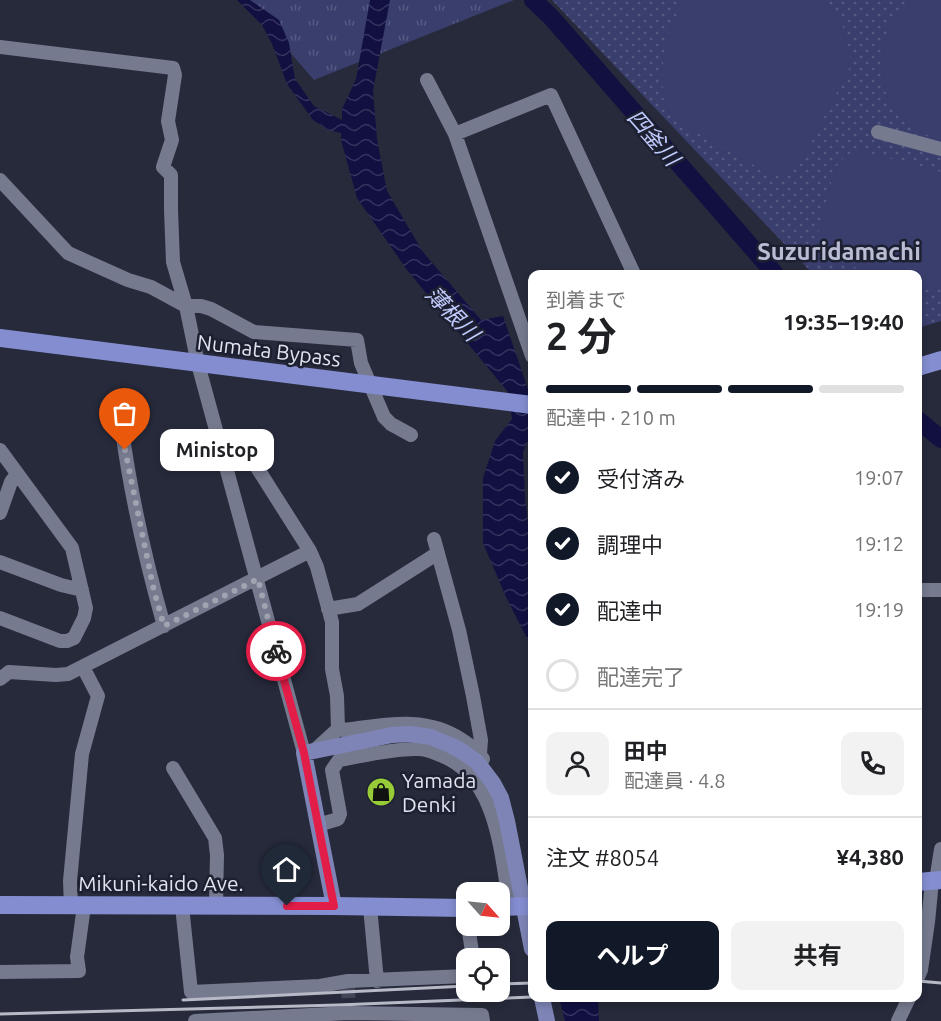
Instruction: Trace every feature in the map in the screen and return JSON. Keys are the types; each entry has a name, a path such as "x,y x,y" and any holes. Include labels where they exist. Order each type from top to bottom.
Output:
{"highway":[{"name":"Numata Bypass","path":"0,338 528,405"},
{"path":"922,366 941,360"},
{"name":"Mikuni-kaido Ave.","path":"0,905 334,906 456,913"}],"main road":[{"path":"334,906 318,825 310,751 393,735 410,734 441,741 476,757 488,776 501,798 528,929"},
{"path":"543,1002 547,1021"}],"street":[{"path":"0,47 172,68 175,75 168,121 172,140 163,166 171,175 173,262 186,306 198,364 258,579 310,751 338,729 418,723 445,730 457,736 476,757 483,759 484,794"},
{"path":"427,80 455,134 528,344"},
{"path":"455,134 551,95 632,270"},
{"path":"878,132 941,149"},
{"path":"0,180 68,253 128,280 151,287 186,306 211,309 254,332 357,340 361,363 384,417 391,424 411,435"},
{"path":"122,430 133,496 164,626"},
{"path":"237,436 310,551 317,567 332,622 332,669 337,696 338,729"},
{"path":"0,450 72,548 86,608 84,618 74,638 67,641 60,641 0,618"},
{"path":"0,513 11,482 17,474"},
{"path":"434,539 459,630 473,696 481,740 476,757"},
{"path":"0,679 9,672 68,674 310,551"},
{"path":"328,609 358,604 438,553"},
{"path":"0,562 61,585 82,590"},
{"path":"922,590 941,590"},
{"path":"0,972 79,970 77,906 70,881 82,754 98,696 83,667"},
{"path":"318,825 338,819 340,814 332,770 339,760 407,749 420,749 445,757 469,772 484,794 518,907"},
{"path":"173,768 215,838 218,855 216,906"},
{"path":"922,963 932,881 941,849"},
{"path":"182,906 191,992 456,977"},
{"path":"370,907 377,981"},
{"path":"898,1021 907,1002"},
{"path":"195,1021 349,1011 374,1017 483,1018"}],"green space":[{"path":"245,0 514,0 314,80"},
{"path":"552,0 941,0 941,321 922,327 922,270 809,270"},
{"path":"688,0 824,0 842,24 850,55 849,69 804,156 792,169 781,176 770,174 675,121 664,104 662,77 665,39 682,5"},
{"path":"913,0 941,0 941,141 904,121 886,95 880,70 882,44 893,20"},
{"path":"857,150 941,172 941,290 922,285 922,270 866,270 812,256 835,168 845,156"}],"water":[{"name":"薄根川","path":"237,0 250,0 279,20 289,43 295,79 314,106 342,120 342,109 356,79 370,0 390,0 373,91 377,139 387,191 423,252 481,320 503,316 528,389 528,440 523,452 528,524 528,640 506,597 483,543 483,478 495,441 512,419 508,392 407,270 357,198 341,133 328,130 313,120 287,84 262,25"},
{"path":"560,1002 598,1002 599,1021 565,1021"}],"waterway":[{"name":"四釜川","path":"533,0 551,17 772,270"},
{"name":"四釜川","path":"922,423 941,439"}],"tunnel":[{"path":"348,984 349,1009"}],"railway":[{"path":"922,981 941,983"},
{"path":"510,984 528,983"},
{"path":"183,1000 456,986"},
{"path":"0,1014 528,997"}],"way so far":[{"path":"125,450 154,591 164,626 258,579 276,651"}],"place":[{"name":"Ministop","path":"125,450"},
{"name":"Yamada Denki","path":"381,792"}],"district":[{"name":"Suzuridamachi","path":"839,251"}],"route":[{"path":"276,651 304,753 334,906 287,906"}]}
